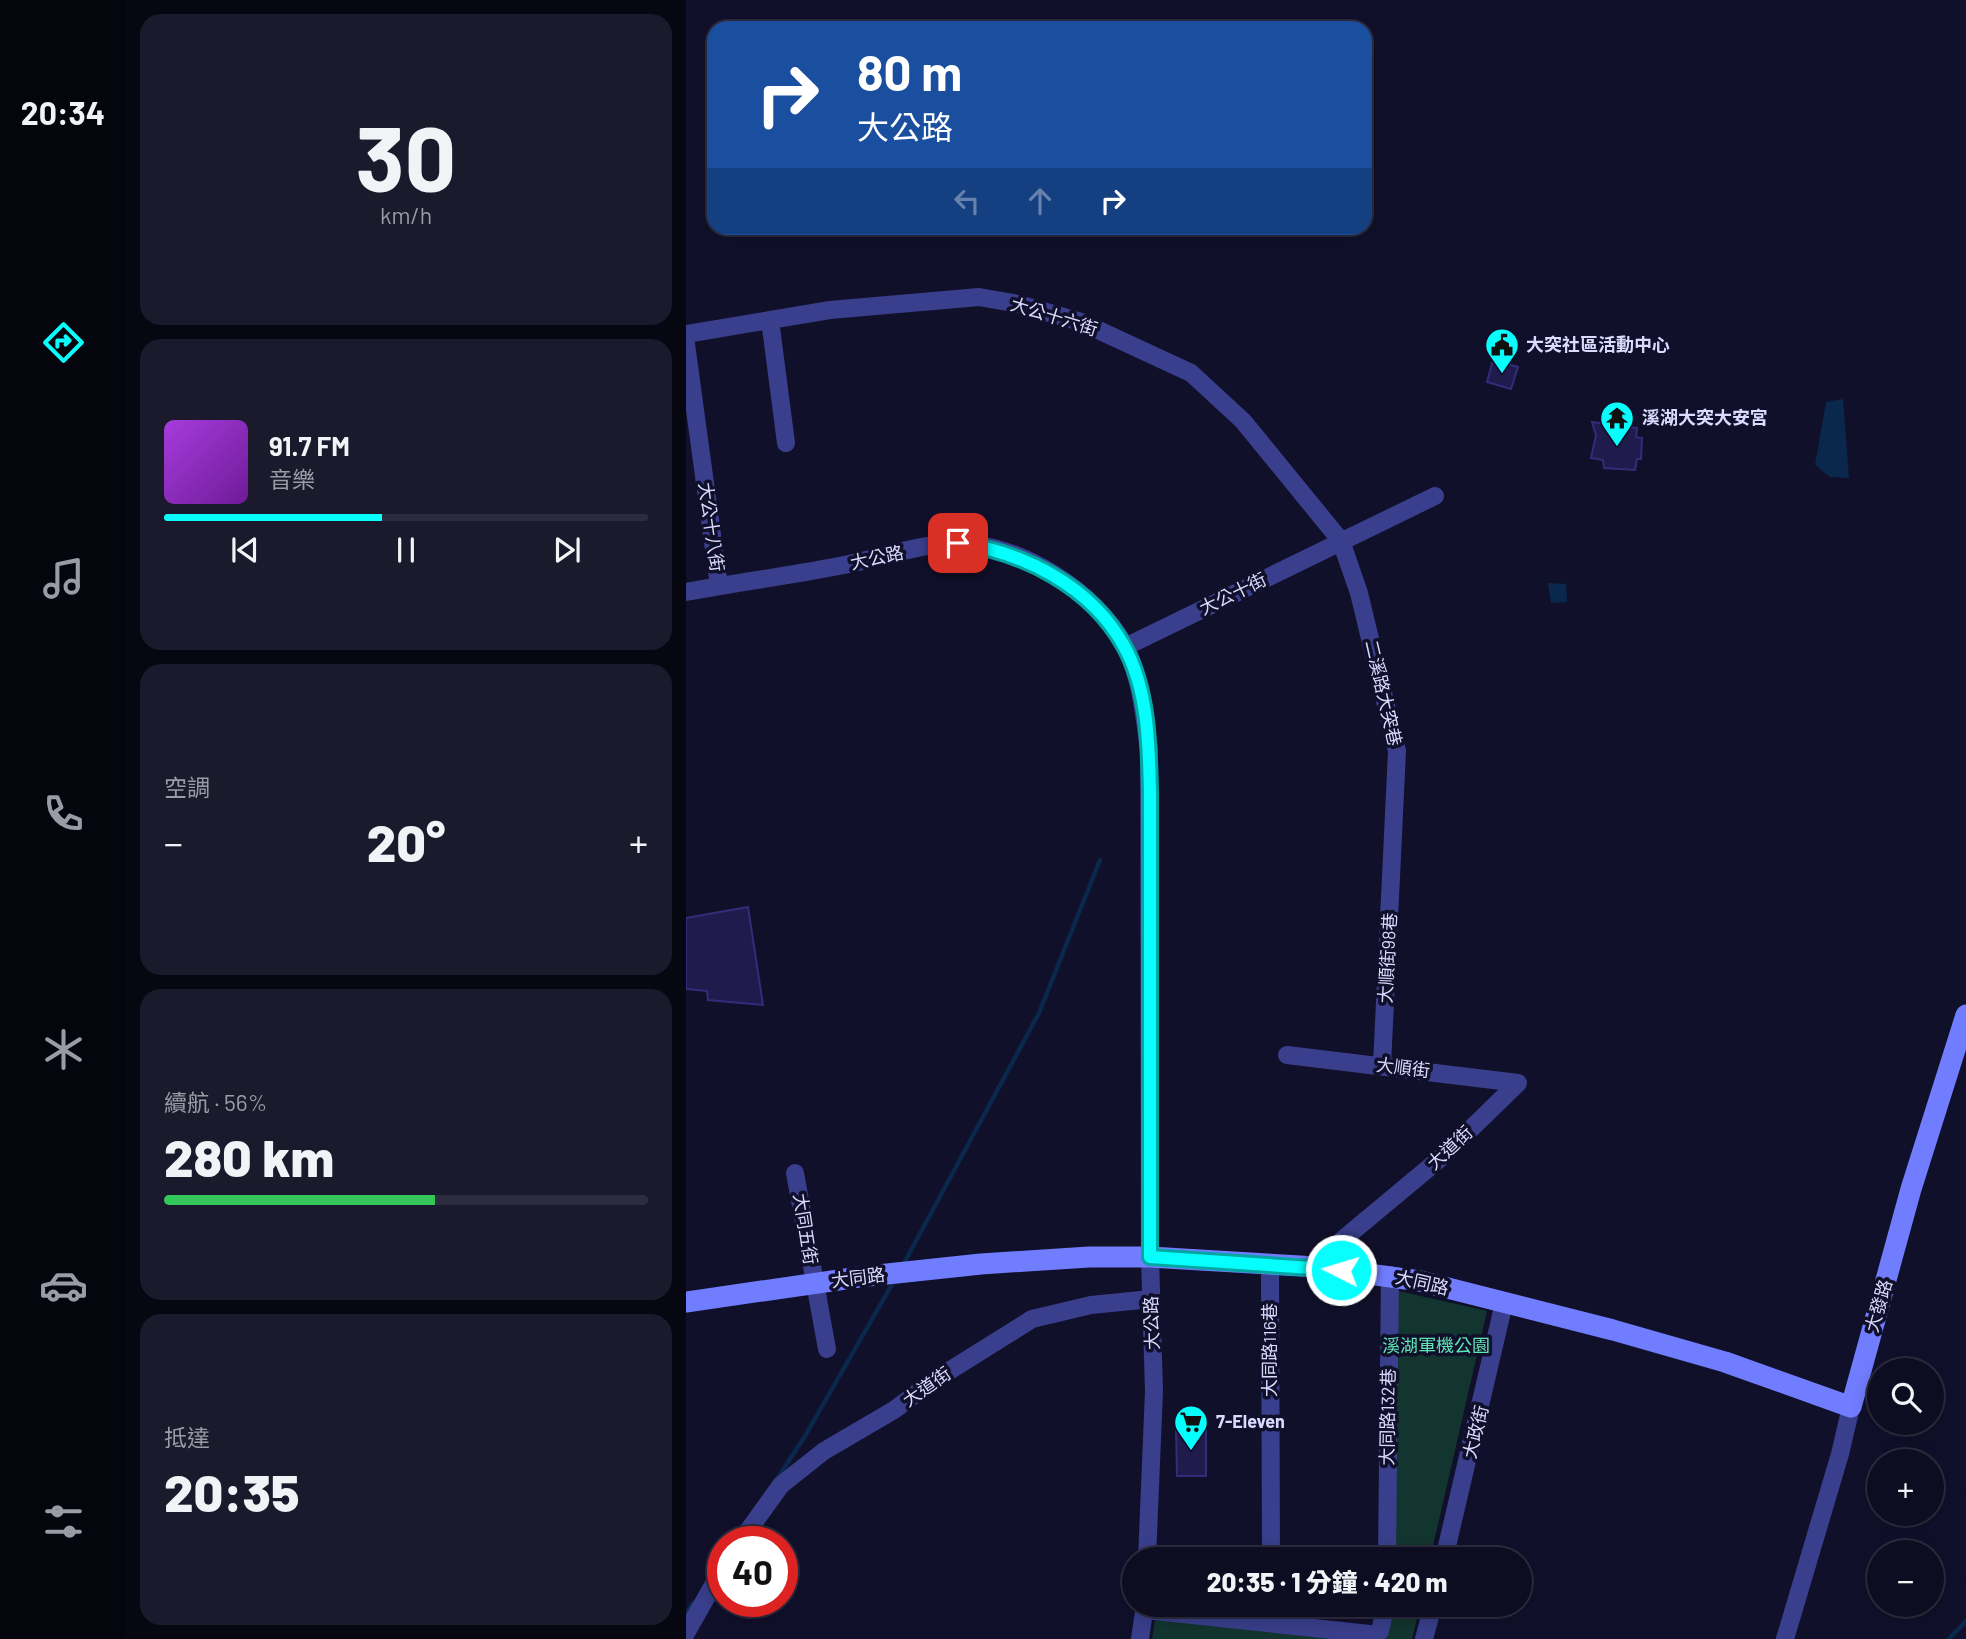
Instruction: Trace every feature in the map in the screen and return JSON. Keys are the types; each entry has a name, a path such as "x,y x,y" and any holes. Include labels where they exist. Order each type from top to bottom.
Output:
{"street":[{"name":"大公十六街","path":"686,334 871,305 979,298 1018,304 1081,322 1191,373 1212,390 1242,421 1341,541"},
{"path":"769,320 786,443"},
{"name":"大公十八街","path":"686,344 719,586"},
{"name":"大公十街","path":"1125,647 1435,496"},
{"name":"二溪路大突巷","path":"1341,541 1359,593 1397,751 1394,850"},
{"name":"大公路","path":"686,593 774,579 958,543 990,548 1025,560 1070,586 1091,604 1125,647 1142,699 1149,750 1150,1257 1154,1391 1148,1547"},
{"name":"大順街98巷","path":"1382,1065 1394,850"},
{"name":"大發路","path":"1785,1639 1840,1454 1911,1189 1966,1015"},
{"name":"大順街","path":"1287,1055 1518,1083"},
{"name":"大道街","path":"1317,1267 1341,1241 1443,1156 1518,1083"},
{"name":"大同五街","path":"795,1173 827,1349"},
{"name":"大同路","path":"686,1303 899,1273 1089,1256 1317,1267 1390,1275 1504,1303 1725,1362 1851,1407"},
{"name":"大同路116巷","path":"1270,1266 1271,1547"},
{"name":"大同路132巷","path":"1387,1547 1390,1275"},
{"name":"大道街","path":"752,1526 782,1485 824,1451 894,1410 933,1381 1032,1319 1091,1305 1151,1299"},
{"name":"大政街","path":"1447,1547 1504,1303"},
{"path":"686,1633 707,1597"},
{"path":"1140,1639 1143,1617"},
{"path":"1224,1617 1370,1634 1380,1631 1383,1617"},
{"path":"1271,1617 1271,1623"},
{"path":"1424,1639 1430,1617"}],"green space":[{"name":"溪湖軍機公園","path":"1394,1290 1487,1311 1433,1547 1391,1547"},
{"path":"1385,1617 1417,1617 1412,1639 1376,1639"},
{"path":"1155,1619 1370,1639 1152,1639"}],"water":[{"path":"1843,399 1849,478 1830,477 1815,465 1826,402"},
{"path":"1548,583 1566,584 1567,602 1551,603"}],"building":[{"name":"大突社區活動中心","path":"1493,360 1518,367 1511,389 1487,382"},
{"name":"溪湖大突大安宮","path":"1592,422 1637,428 1636,437 1642,438 1641,459 1637,459 1635,470 1604,468 1603,460 1591,458 1596,435"},
{"path":"748,907 763,1005 708,1000 707,991 686,989 686,918"},
{"name":"7-Eleven","path":"1176,1429 1206,1429 1206,1476 1177,1476"}],"waterway":[{"path":"903,1265 1039,1013 1100,860"},
{"path":"777,1479 805,1436 894,1281"},
{"path":"686,1614 693,1603"},
{"path":"1949,1639 1966,1621"}],"place":[{"name":"大突社區活動中心","path":"1502,375"},
{"name":"溪湖大突大安宮","path":"1617,448"},
{"name":"7-Eleven","path":"1191,1452"}],"route":[{"path":"958,543 990,548 1025,560 1070,586 1112,627 1125,647 1142,699 1149,750 1150,792 1150,1257 1341,1270"}]}
